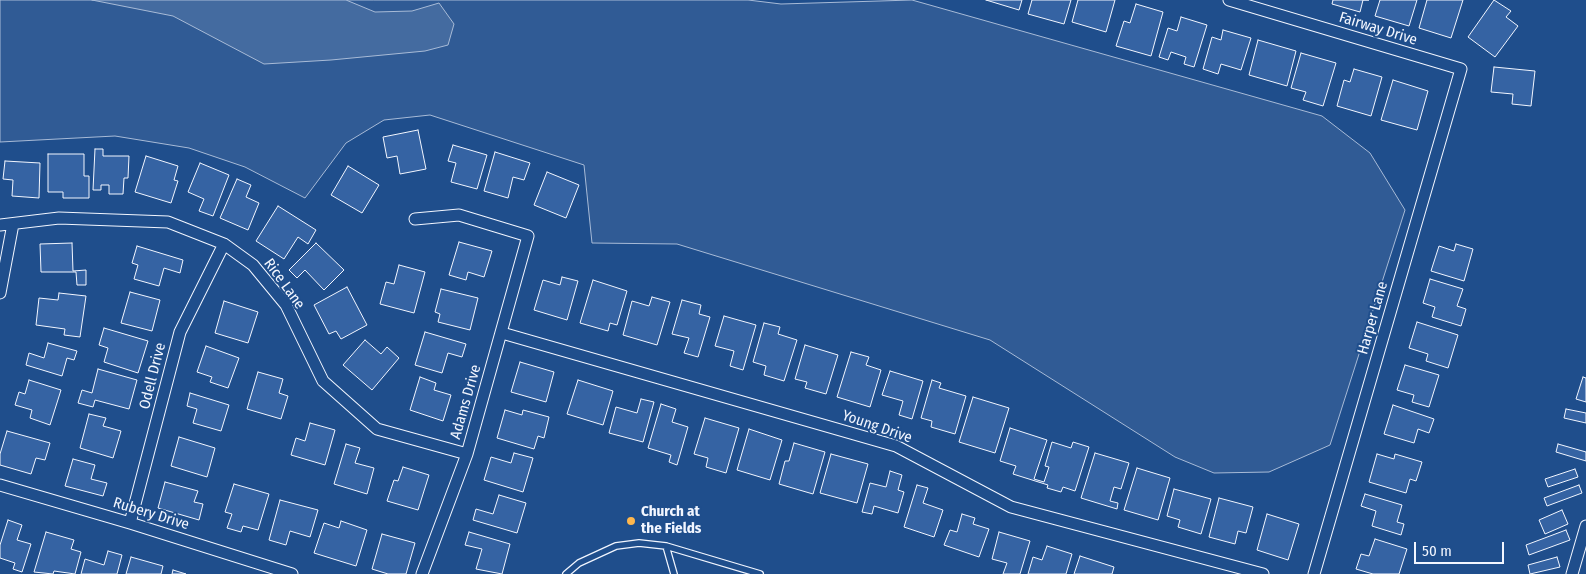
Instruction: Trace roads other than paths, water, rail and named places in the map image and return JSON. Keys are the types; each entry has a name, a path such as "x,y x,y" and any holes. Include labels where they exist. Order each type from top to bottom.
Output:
{"street":[{"name":"Fairway Drive","path":"1228,0 1461,69"},
{"name":"Harper Lane","path":"1314,574 1461,69"},
{"name":"Adams Drive","path":"415,219 460,215 528,236 467,454 422,574"},
{"name":"Rice Lane","path":"0,224 59,218 168,222 224,244 253,265 286,305 323,381 377,429 467,454"},
{"path":"0,293 13,224"},
{"name":"Odell Drive","path":"130,523 180,332 224,244"},
{"name":"Young Drive","path":"502,333 896,446 1011,507 1264,574"},
{"name":"Rubery Drive","path":"0,485 130,523 292,574"},
{"path":"1572,574 1586,526"}],"lane":[{"path":"566,574 579,563 616,546 639,544 666,546 760,574"},
{"path":"666,546 674,574"}],"place":[{"name":"Church at the Fields","path":"631,521"}]}
